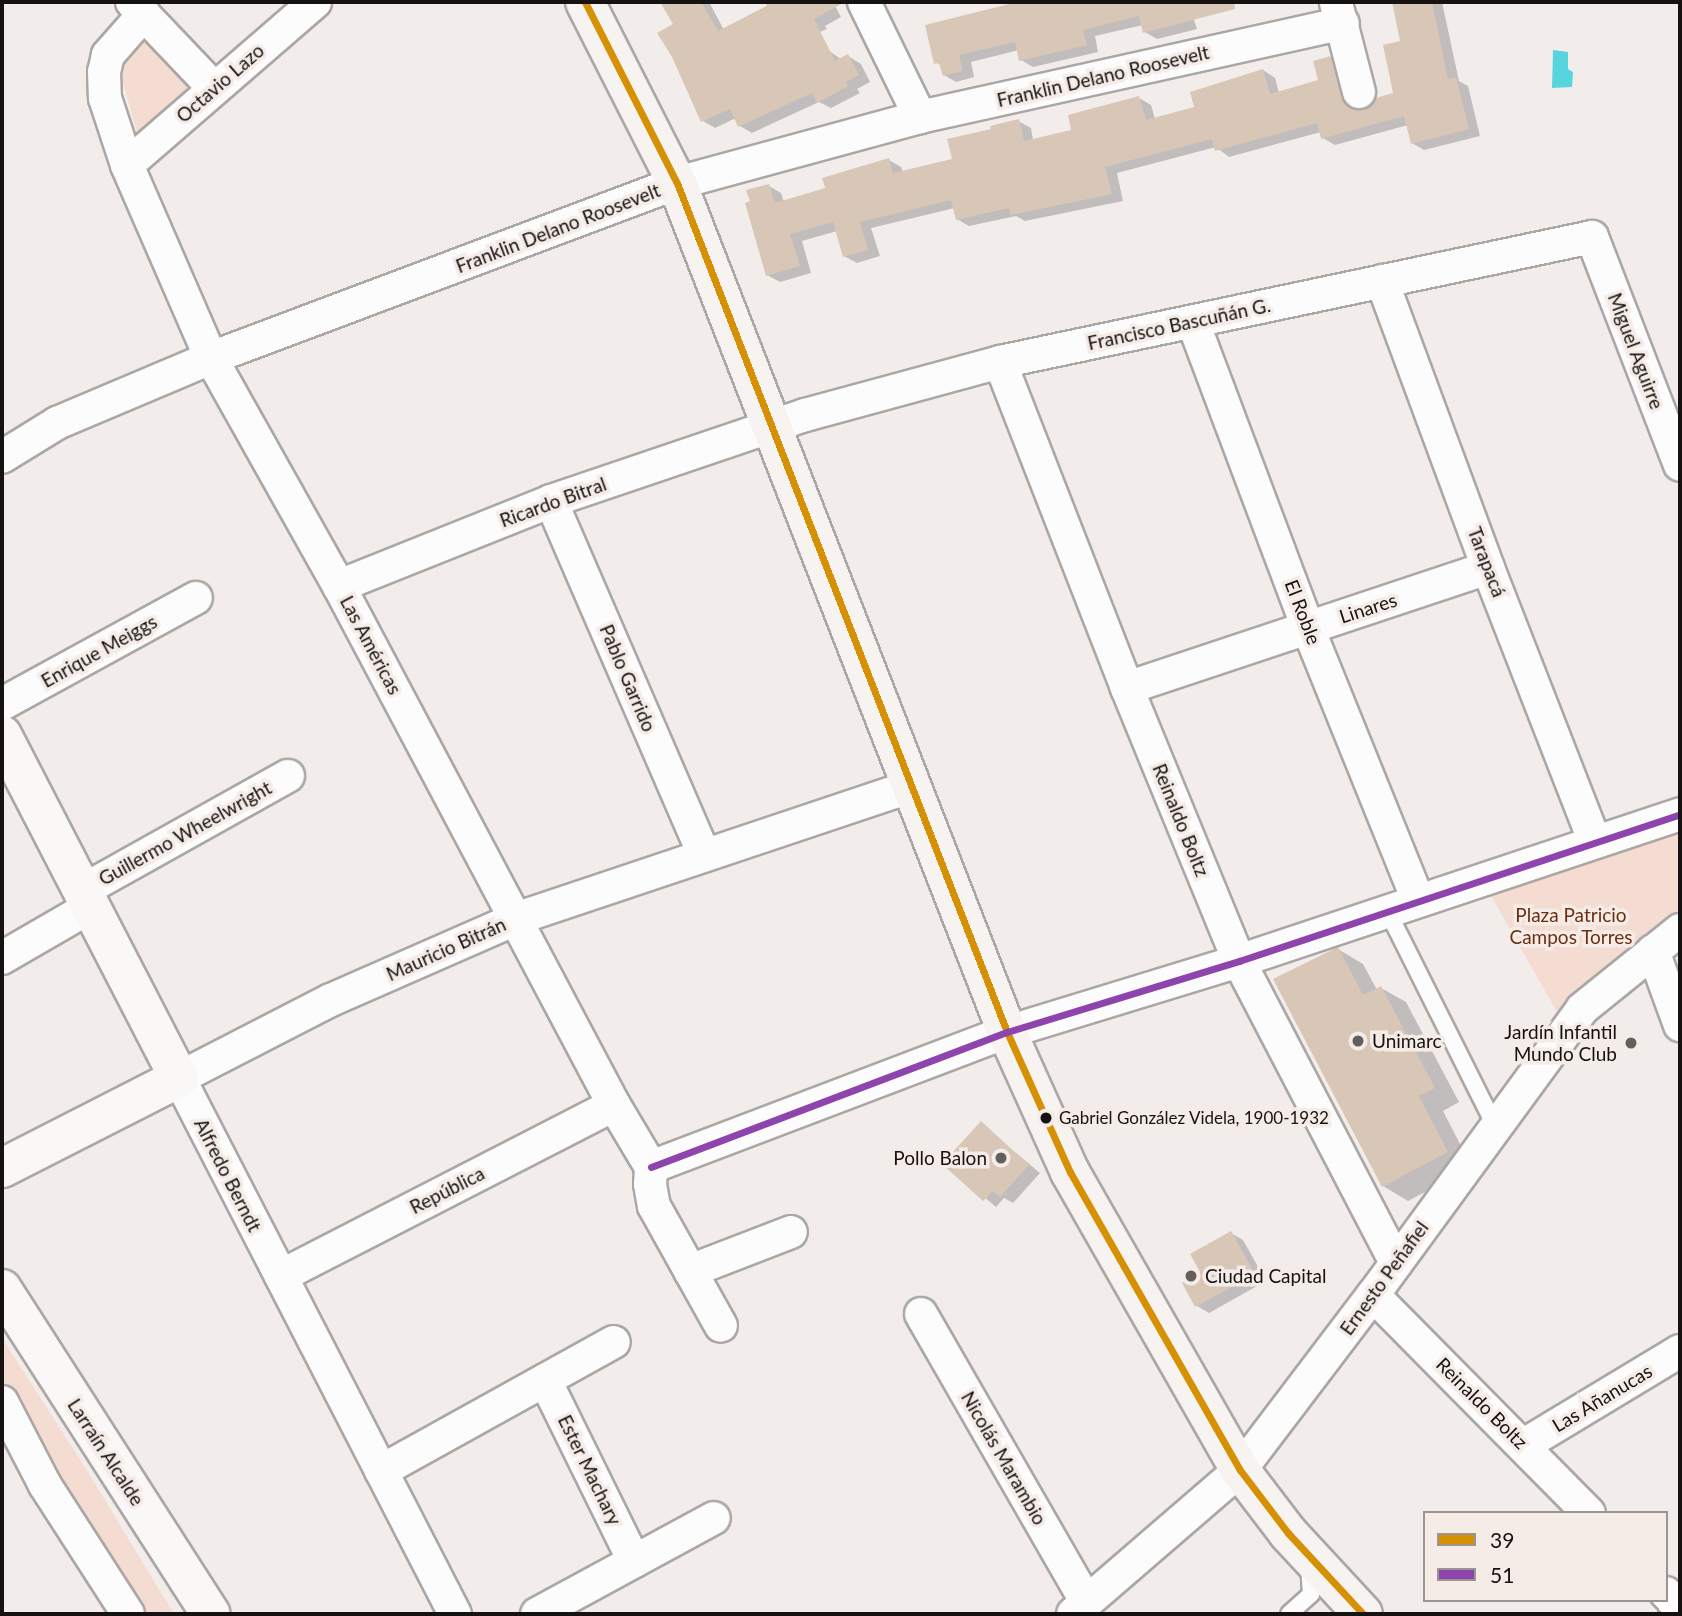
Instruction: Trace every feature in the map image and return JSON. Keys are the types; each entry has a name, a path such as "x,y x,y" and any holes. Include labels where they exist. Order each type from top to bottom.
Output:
{"main road":[{"path":"585,2 677,183 1007,1032 1070,1172 1240,1470 1308,1555 1363,1614"}],"street":[{"name":"Octavio Lazo","path":"127,165 315,2"},
{"path":"863,2 920,117"},
{"name":"Las Américas","path":"214,88 138,8 108,55 104,72 105,98 127,165 211,358 339,586 518,918 614,1105 651,1167 650,1184 654,1206 721,1326"},
{"name":"Franklin Delano Roosevelt","path":"2,457 57,423 211,358 677,183 920,117 1339,12"},
{"path":"1339,12 1359,92"},
{"name":"Francisco Bascuñán G.","path":"771,426 1000,362 1592,237"},
{"name":"Miguel Aguirre","path":"1592,237 1680,464"},
{"name":"Tarapacá","path":"1382,281 1488,568 1595,842"},
{"name":"El Roble","path":"1193,322 1308,628 1418,900"},
{"name":"Reinaldo Boltz","path":"1000,362 1127,688 1239,961 1396,1263"},
{"name":"Ricardo Bitral","path":"339,586 551,501 771,426"},
{"name":"Pablo Garrido","path":"551,501 704,855"},
{"name":"Linares","path":"1127,688 1488,568"},
{"name":"Enrique Meiggs","path":"2,704 196,598"},
{"name":"Alfredo Berndt","path":"4,745 455,1614"},
{"name":"Guillermo Wheelwright","path":"2,958 86,899 288,776"},
{"name":"Mauricio Bitrán","path":"2,1168 331,1000 518,918 913,786"},
{"path":"651,1167 1007,1032 1239,961 1680,814"},
{"name":"Ernesto Peñafiel","path":"1080,1609 1240,1470 1373,1295 1582,1009 1680,930"},
{"path":"1653,951 1680,1025"},
{"name":"República","path":"281,1276 614,1105"},
{"path":"690,1271 792,1232"},
{"name":"Larraín Alcalde","path":"2,1289 211,1614"},
{"name":"Reinaldo Boltz","path":"1373,1295 1587,1511"},
{"name":"Nicolás Marambio","path":"921,1314 1080,1609"},
{"path":"381,1471 614,1342"},
{"name":"Las Añanucas","path":"1524,1445 1680,1351"},
{"name":"Ester Machary","path":"545,1380 634,1561"},
{"path":"2,1402 45,1485 128,1614"},
{"path":"537,1614 714,1518"},
{"path":"1668,1595 1680,1608"}],"lane":[{"path":"1388,912 1495,1126"},
{"path":"1289,1614 1311,1594 1308,1555"}],"green space":[{"path":"144,31 194,95 140,143 117,61"},
{"name":"Plaza Patricio Campos Torres","path":"1680,833 1680,908 1557,1012 1490,894"},
{"path":"2,1338 83,1464 174,1614 146,1614 75,1509 2,1378"}],"water":[{"path":"1553,50 1568,52 1568,69 1573,72 1572,87 1552,88"}],"building":[{"path":"660,2 701,2 718,31 774,2 845,2 814,19 835,61 848,54 859,75 846,82 848,86 817,103 812,93 738,127 730,109 701,122 672,57 657,33 673,24"},
{"path":"1017,2 1234,2 1235,9 1143,33 1139,16 1083,30 1087,45 1019,61 1015,42 959,55 963,71 943,76 939,63 934,64 925,25"},
{"path":"1392,2 1432,2 1448,79 1456,77 1469,129 1411,144 1404,116 1321,139 1317,123 1215,151 1212,139 1105,167 1112,194 1011,215 1009,208 956,220 951,200 860,222 868,250 843,257 833,222 790,234 800,266 766,276 745,203 750,201 746,190 769,184 775,203 825,188 822,178 889,158 893,173 952,159 947,139 991,129 990,126 1019,119 1024,141 1071,130 1068,115 1139,96 1146,120 1194,107 1190,92 1263,69 1270,94 1318,80 1313,61 1331,56 1345,104 1353,109 1364,110 1376,98 1393,93 1383,45 1400,41"},
{"name":"Unimarc","path":"1338,947 1363,995 1381,986 1435,1088 1419,1096 1448,1152 1382,1187 1273,979"},
{"path":"981,1121 1029,1165 1000,1197 993,1191 983,1201 942,1164"},
{"path":"1231,1231 1255,1274 1195,1307 1182,1283 1200,1272 1190,1254"}],"transit line":[{"name":"39","path":"585,2 677,183 1007,1032 1070,1172 1240,1470 1288,1533 1363,1614"},
{"name":"51","path":"651,1167 1007,1032 1239,961 1680,814"}],"place":[{"name":"Unimarc","path":"1358,1041"},
{"name":"Jardín Infantil Mundo Club","path":"1631,1043"},
{"name":"Gabriel González Videla, 1900-1932","path":"1046,1118"},
{"name":"Pollo Balon","path":"1001,1158"},
{"name":"Ciudad Capital","path":"1191,1276"}]}
